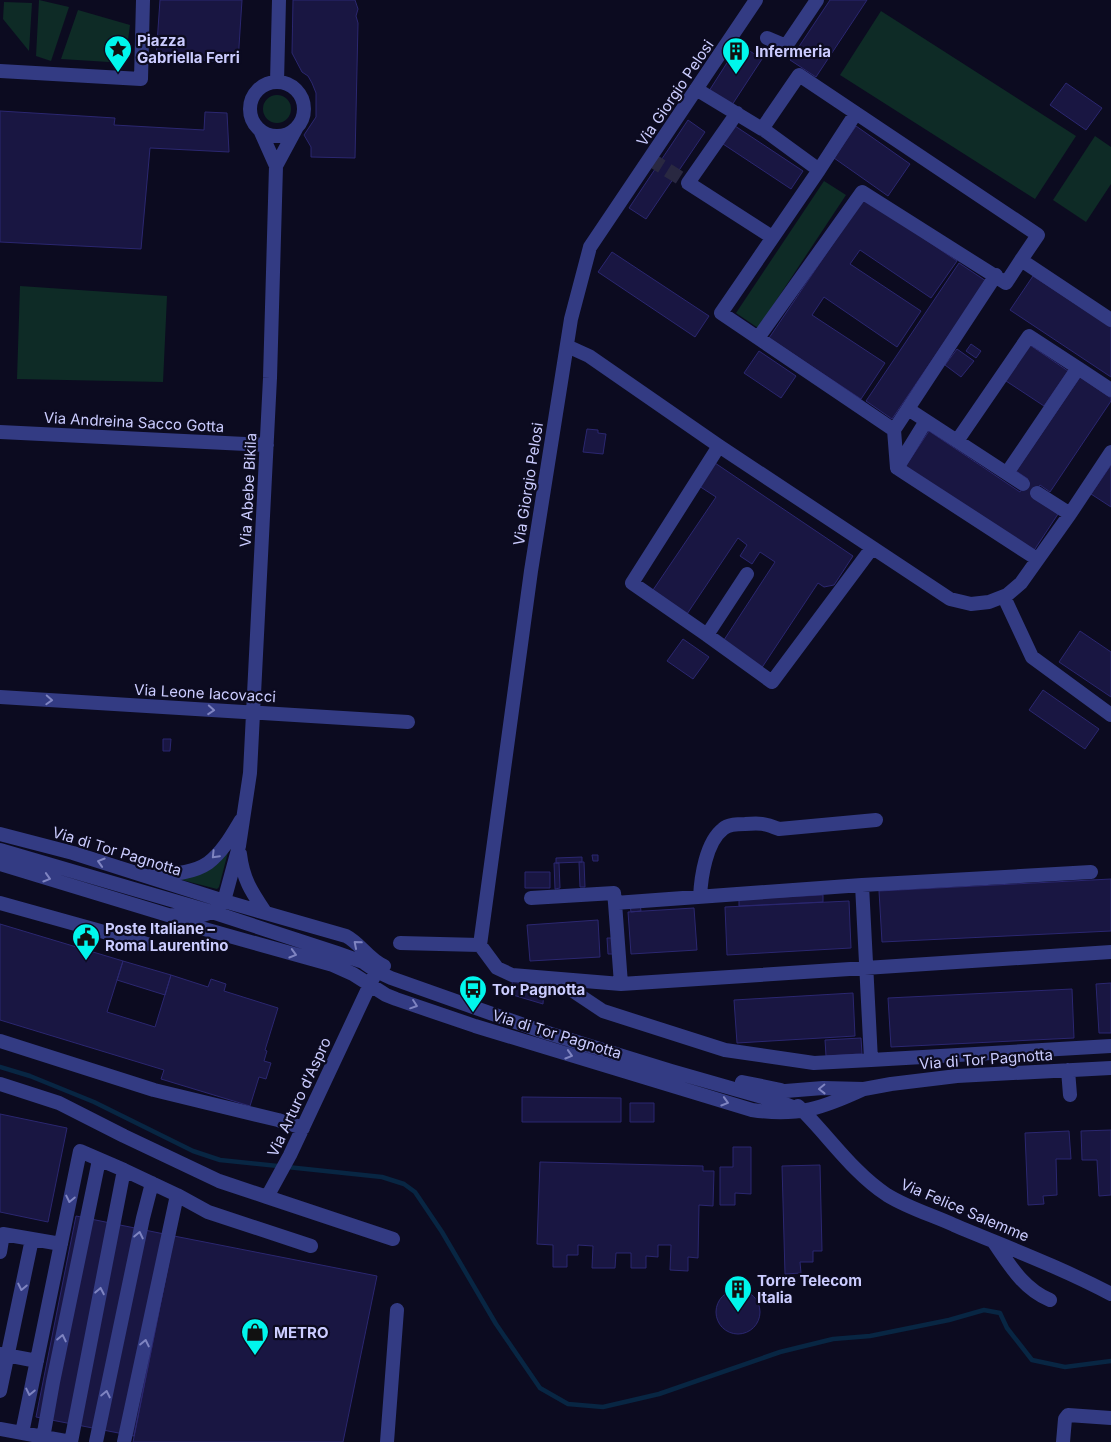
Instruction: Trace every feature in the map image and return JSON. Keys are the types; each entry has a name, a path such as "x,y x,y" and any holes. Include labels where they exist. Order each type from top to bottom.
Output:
{"street":[{"path":"1,69 140,79 143,0"},
{"path":"277,82 279,0"},
{"name":"Via Giorgio Pelosi","path":"480,945 531,571 567,346 590,247 756,0"},
{"path":"767,38 786,46 817,0"},
{"path":"758,338 862,192 1006,283 1038,235 798,75 762,129 760,127"},
{"path":"277,82 289,84 294,88 304,103 304,114 297,127 287,134 276,136 260,130 251,116 250,104 255,93 265,85 277,82"},
{"path":"696,89 760,127 820,170"},
{"path":"737,114 688,183 772,237"},
{"path":"856,114 820,170 721,313 894,430"},
{"name":"Via Abebe Bikila","path":"276,166 297,127"},
{"name":"Via Abebe Bikila","path":"224,900 239,846 250,773 267,444 276,166 260,130"},
{"path":"1021,260 1111,320"},
{"path":"897,468 894,430 996,275"},
{"path":"957,441 1029,336 1111,390"},
{"path":"567,346 589,356 719,446 950,599 971,604 989,602 1004,597 1021,583 1111,452"},
{"path":"1007,473 1078,368"},
{"path":"908,409 1023,484"},
{"path":"897,468 926,421"},
{"name":"Via Andreina Sacco Gotta","path":"0,432 267,444"},
{"path":"719,446 632,584 772,682 872,548"},
{"path":"897,468 1037,560"},
{"path":"1037,493 1070,514"},
{"path":"707,635 747,574"},
{"path":"1004,597 1032,657 1111,715"},
{"name":"Via Leone Iacovacci","path":"0,697 408,722"},
{"name":"Via Abebe Bikila","path":"148,876 187,871 208,863 223,848 244,816"},
{"path":"700,897 701,875 708,854 716,836 724,828 740,824 764,823 779,829 876,820"},
{"name":"Via di Tor Pagnotta","path":"0,834 73,853 346,936 354,940 375,973 386,995 475,1026 752,1110 784,1113 803,1111 830,1105 864,1089"},
{"name":"Via Abebe Bikila","path":"239,846 242,872 265,912"},
{"name":"Via di Tor Pagnotta","path":"0,850 212,912 363,962 375,973 538,1030 780,1102 803,1111"},
{"name":"Via di Tor Pagnotta","path":"0,864 168,915 190,917 212,912"},
{"path":"615,903 862,885 1091,872"},
{"path":"862,885 871,1060"},
{"path":"531,898 614,893 621,984"},
{"path":"212,912 224,900"},
{"path":"0,903 147,944"},
{"name":"Via di Tor Pagnotta","path":"168,915 176,921 333,965 353,974 375,973 455,992 580,1034 711,1073 781,1090"},
{"path":"400,943 480,945 497,968 512,975 621,984 1111,952"},
{"name":"Via Arturo d'Aspro","path":"267,1196 289,1157 375,973"},
{"path":"555,979 604,1011 725,1050 814,1063 1111,1046"},
{"path":"0,1041 154,1090 278,1120 303,1128"},
{"name":"Via di Tor Pagnotta","path":"758,1096 781,1090 822,1088 864,1089 958,1076 1111,1068"},
{"path":"1068,1070 1070,1095"},
{"path":"0,1084 58,1103 219,1181 393,1239"},
{"name":"Via Felice Salemme","path":"781,1090 867,1180 888,1195 1036,1258 1111,1294"},
{"path":"22,1433 80,1151 177,1194 208,1212 311,1246"},
{"path":"43,1438 99,1160"},
{"path":"0,1429 71,1442 124,1170"},
{"path":"96,1442 152,1183"},
{"path":"124,1442 177,1194"},
{"path":"0,1252 3,1234 61,1244"},
{"path":"0,1391 4,1355 32,1239"},
{"path":"993,1241 1025,1284 1033,1291 1050,1300"},
{"path":"387,1442 397,1310"},
{"path":"4,1355 37,1361"},
{"path":"1063,1442 1065,1419 1068,1415 1111,1418"}],"green space":[{"path":"39,0 69,7 51,61 36,56"},
{"path":"4,2 32,3 29,51 3,19"},
{"path":"78,10 130,25 125,63 61,59"},
{"path":"881,11 1076,136 1035,199 840,75"},
{"path":"277,95 287,99 291,109 287,119 277,123 267,119 263,109 267,99"},
{"path":"1095,136 1111,147 1111,184 1086,222 1053,200"},
{"path":"824,181 846,195 758,328 736,313"},
{"path":"20,286 167,296 163,382 17,379"},
{"path":"228,852 217,889 182,880 181,878 208,871"}],"building":[{"path":"160,0 242,0 238,62 156,58"},
{"path":"293,0 355,0 358,9 356,16 358,23 355,158 311,157 311,147 304,135 316,117 316,93 308,76 302,72 292,53"},
{"path":"830,0 867,0 816,77 790,60"},
{"name":"Infermeria","path":"739,44 762,59 732,105 709,91"},
{"path":"1066,83 1102,108 1086,130 1050,105"},
{"path":"0,111 115,118 114,125 204,130 205,112 227,113 229,152 150,148 141,249 0,242"},
{"path":"688,120 705,132 646,219 629,208"},
{"path":"732,124 803,171 791,189 720,142"},
{"path":"856,126 910,164 888,196 834,158"},
{"path":"864,198 957,261 931,298 860,250 850,264 921,311 897,347 824,297 812,315 885,363 861,399 769,338"},
{"path":"612,252 709,316 695,337 598,272"},
{"path":"959,263 986,281 892,419 866,401"},
{"path":"1033,276 1111,327 1111,377 1010,310"},
{"path":"1027,343 1068,371 1044,406 1003,379"},
{"path":"971,344 981,351 976,358 966,351"},
{"path":"957,349 974,361 961,377 945,365"},
{"path":"759,351 796,376 781,398 744,373"},
{"path":"1080,377 1111,398 1111,401 1050,492 1040,485 1032,497 1058,514 1033,552 905,467 929,431 1020,492 1028,479 1016,471"},
{"path":"587,429 598,430 598,433 606,434 603,454 583,452"},
{"path":"715,463 853,556 834,585 824,587 818,583 761,669 722,643 775,562 760,552 752,564 740,556 747,545 738,538 687,614 653,590 716,497 699,486"},
{"path":"1111,465 1111,507 1091,494"},
{"path":"1080,631 1111,652 1111,697 1059,662"},
{"path":"683,639 709,657 693,679 667,661"},
{"path":"1043,690 1099,729 1085,749 1029,710"},
{"path":"163,739 171,739 170,751 163,751"},
{"path":"592,855 598,855 598,861 593,861"},
{"path":"582,857 582,862 556,863 556,858"},
{"path":"579,862 584,862 585,887 580,887"},
{"path":"554,863 559,863 560,888 555,889"},
{"path":"525,872 550,872 550,888 525,888"},
{"path":"1111,879 1111,931 882,942 879,891"},
{"path":"823,895 823,902 739,906 739,899"},
{"path":"849,901 851,948 727,955 725,907"},
{"path":"640,904 641,911 631,912 630,905"},
{"path":"694,908 697,950 631,954 628,912"},
{"path":"598,920 600,957 530,961 527,925"},
{"path":"0,924 123,961 107,1012 155,1027 171,975 208,987 211,979 226,984 224,991 278,1008 265,1050 267,1051 264,1061 271,1063 266,1079 259,1077 250,1106 161,1079 164,1070 0,1020"},
{"path":"607,938 614,938 615,954 608,954"},
{"path":"123,961 171,975 165,995 117,980"},
{"path":"512,981 521,982 521,985 544,987 543,1004 513,995"},
{"path":"1111,983 1111,1033 1099,1033 1096,984"},
{"path":"1072,989 1074,1038 891,1047 888,998"},
{"path":"853,993 855,1036 737,1043 734,1000"},
{"path":"861,1038 862,1054 826,1056 825,1040"},
{"path":"522,1097 621,1098 621,1122 522,1122"},
{"path":"630,1103 654,1103 654,1122 630,1122"},
{"path":"0,1114 67,1128 48,1222 0,1212"},
{"path":"1111,1130 1111,1195 1099,1196 1097,1160 1082,1160 1081,1131"},
{"path":"1069,1131 1071,1159 1056,1159 1057,1195 1043,1196 1044,1204 1028,1205 1025,1133"},
{"path":"733,1147 751,1147 751,1194 735,1193 735,1205 720,1205 720,1167 733,1167"},
{"path":"540,1162 703,1166 703,1171 714,1171 713,1206 699,1205 698,1258 688,1257 688,1271 670,1270 671,1245 658,1245 658,1257 646,1256 646,1268 631,1268 631,1253 616,1253 615,1268 592,1268 593,1246 578,1245 578,1255 567,1255 567,1267 553,1267 553,1245 537,1244"},
{"path":"820,1165 822,1251 813,1251 813,1262 800,1262 801,1273 785,1274 782,1166"},
{"path":"76,1216 174,1236 134,1436 36,1417"},
{"name":"METRO","path":"174,1236 377,1276 343,1442 133,1442"},
{"name":"Torre Telecom Italia","path":"738,1290 750,1294 756,1300 760,1312 756,1324 750,1330 738,1334 726,1330 720,1324 716,1312 720,1300 726,1294"}],"waterway":[{"path":"0,1067 30,1076 94,1102 193,1151 220,1160 382,1177 404,1184 415,1192 442,1232 496,1324 540,1388 568,1404 603,1407 659,1394 780,1352 833,1339 870,1336 949,1320 984,1310 1000,1313 1007,1328 1032,1360 1065,1367 1111,1361"}],"tunnel":[{"path":"650,159 688,183"}],"place":[{"name":"Piazza Gabriella Ferri","path":"118,73"},
{"name":"Infermeria","path":"736,75"},
{"name":"Poste Italiane – Roma Laurentino","path":"86,961"},
{"name":"Tor Pagnotta","path":"473,1013"},
{"name":"Torre Telecom Italia","path":"738,1313"},
{"name":"METRO","path":"255,1356"}]}
